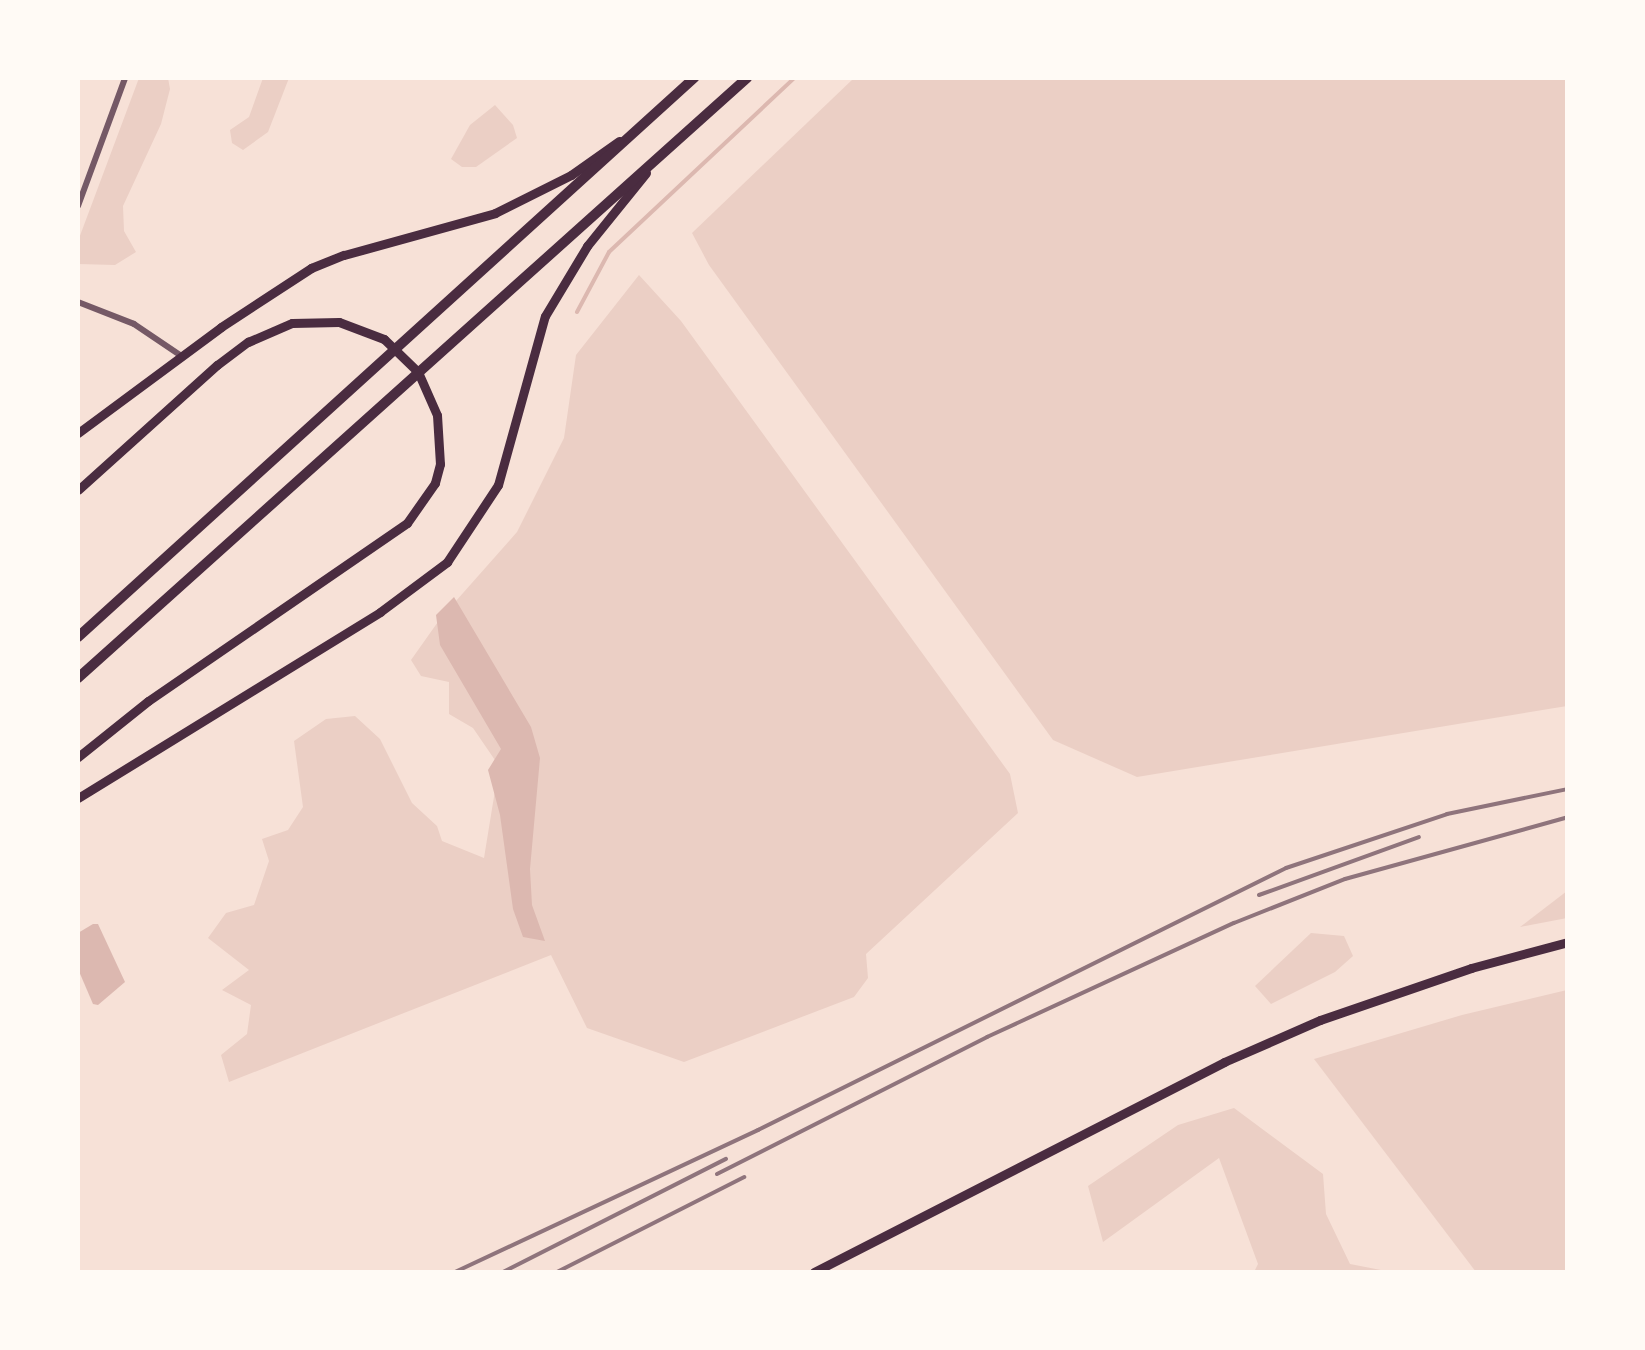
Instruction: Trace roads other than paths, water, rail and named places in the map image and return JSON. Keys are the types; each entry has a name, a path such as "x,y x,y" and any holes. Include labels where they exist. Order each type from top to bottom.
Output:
{"highway":[{"path":"78,636 694,78"},
{"path":"78,678 746,78"}],"main road":[{"path":"78,434 180,356 312,268 344,254 495,212 571,174 652,117"},
{"path":"78,798 380,612 447,562 498,484 537,338 551,305 587,246 653,164"},
{"path":"78,757 148,700 407,523 435,483 440,440 437,416 418,372 384,339 339,322 315,320 269,330 184,391 79,488"},
{"path":"814,1272 1224,1062 1320,1020 1471,968 1568,942"}],"street":[{"path":"78,206 125,78"},
{"path":"78,302 134,324 180,356"}],"waterway":[{"path":"577,312 609,252 794,78"}],"railway":[{"path":"455,1272 758,1130 1286,868 1447,814 1568,789"},
{"path":"717,1174 987,1037 1234,923 1345,879 1568,817"},
{"path":"1259,895 1419,837"},
{"path":"503,1272 726,1159"},
{"path":"557,1272 744,1177"}]}
